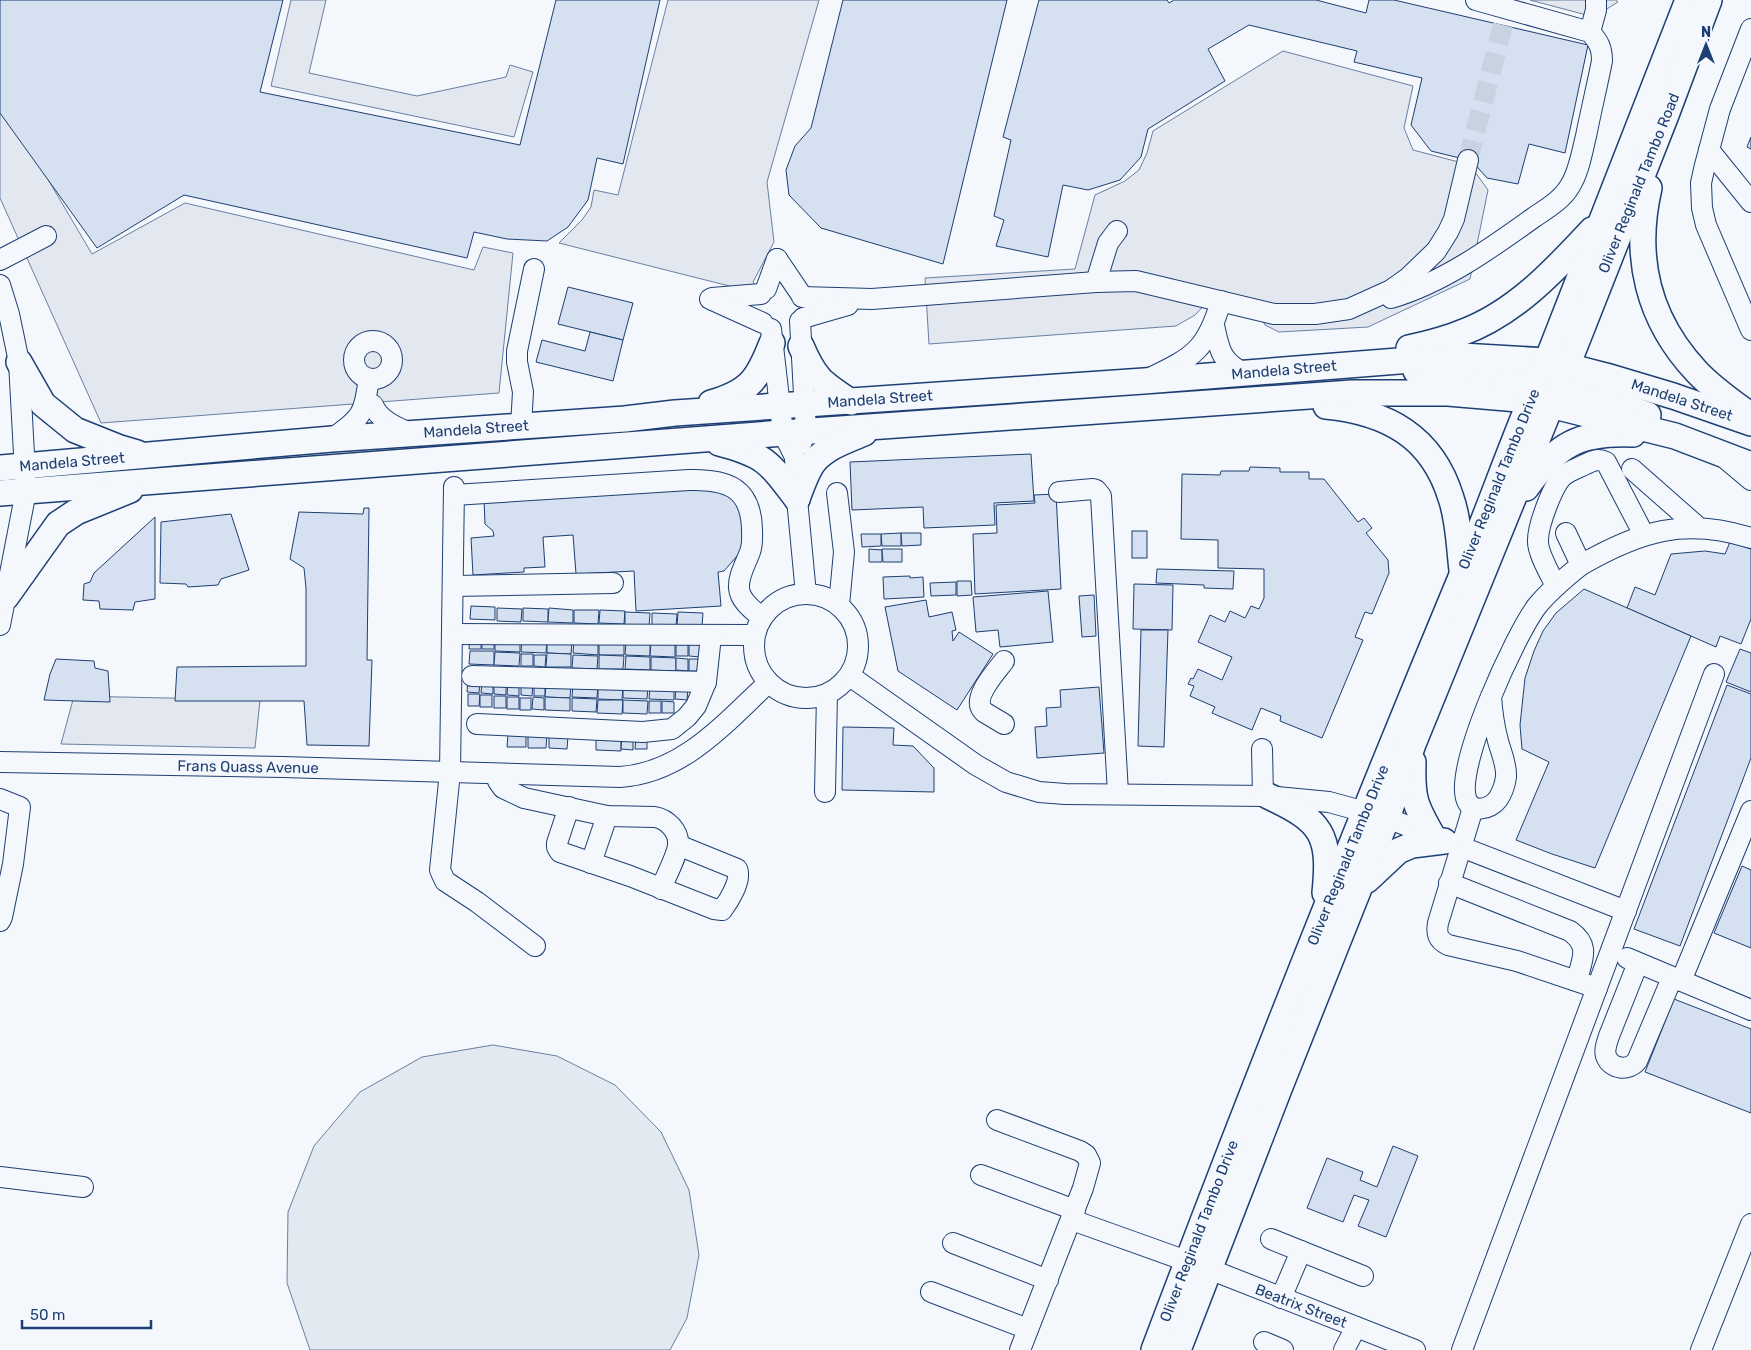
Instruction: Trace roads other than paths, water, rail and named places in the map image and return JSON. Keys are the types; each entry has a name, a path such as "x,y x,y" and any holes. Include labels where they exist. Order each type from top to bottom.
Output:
{"main road":[{"name":"Oliver Reginald Tambo Road","path":"1558,369 1666,115 1685,37 1688,0"},
{"name":"Oliver Reginald Tambo Road","path":"1558,369 1601,219 1685,37 1709,0"},
{"path":"1666,115 1643,217 1642,254 1652,300 1661,321 1676,346 1697,372 1751,416"},
{"path":"1349,364 1445,338 1484,323 1526,296 1568,256 1601,219"},
{"path":"675,413 722,400 744,389 757,376 763,366 769,332"},
{"path":"801,346 810,367 817,377 852,402"},
{"name":"Mandela Street","path":"0,468 410,433 1246,374 1462,356 1606,376 1673,396 1751,423"},
{"path":"18,362 44,404 74,430 120,448 149,456"},
{"path":"1349,364 1502,378 1523,382 1539,398"},
{"path":"1558,369 1582,391 1658,420 1675,436"},
{"name":"Oliver Reginald Tambo Drive","path":"1154,1350 1198,1265 1360,888 1376,814 1463,572 1492,501 1539,398 1558,369"},
{"name":"Mandela Street","path":"0,493 795,432 1352,393 1448,393 1539,398 1675,436 1751,465"},
{"name":"Oliver Reginald Tambo Drive","path":"1178,1350 1198,1265 1294,986 1322,918 1413,744 1506,519 1539,398"},
{"path":"1254,399 1347,408 1366,412 1398,427 1424,447 1440,468 1452,500 1463,572"},
{"path":"797,499 806,474 817,458 825,452 878,427"},
{"path":"1506,519 1545,463 1553,455 1574,441 1585,437 1613,434 1675,436"},
{"path":"703,439 740,448 758,456 774,470 797,499"},
{"path":"6,597 58,524 76,512 153,481"},
{"path":"1413,744 1412,784 1418,812 1445,841"},
{"path":"1266,796 1296,809 1318,830 1323,838 1327,858 1327,871 1322,918"},
{"path":"1360,888 1398,851 1412,846 1445,841"}],"street":[{"path":"806,594 797,499 795,432 792,405 769,332 710,298 764,291 777,259 801,295 872,299 1096,282 1136,281 1274,314 1298,315 1333,312 1404,294 1438,279 1486,250 1565,194 1574,179 1581,157 1602,62 1600,42 1590,32 1506,11 1476,0"},
{"path":"1590,32 1596,10 1596,0"},
{"path":"1751,30 1720,109 1701,183 1702,208 1706,226 1751,330"},
{"path":"1708,150 1751,202"},
{"path":"1362,304 1391,290 1408,278 1436,251 1454,219 1468,160"},
{"path":"1096,282 1108,243 1116,231"},
{"path":"0,260 46,236"},
{"path":"521,426 524,392 517,351 534,269"},
{"path":"0,285 10,314 18,362 26,466 26,491 0,626"},
{"path":"792,405 801,346 802,320 872,299"},
{"path":"1144,381 1178,365 1196,352 1214,325 1221,301"},
{"path":"1214,325 1222,355 1232,367 1246,374"},
{"path":"332,439 358,419 365,402 369,378"},
{"path":"372,405 392,426 410,433"},
{"path":"1718,453 1751,480"},
{"path":"1556,586 1539,548 1538,538 1553,490 1568,472 1593,461 1602,460 1606,462 1644,535"},
{"path":"1632,468 1699,528"},
{"path":"535,946 477,902 445,881 440,870 450,772 454,491 689,480 707,480 723,483 738,493 748,506 751,514 751,550 740,580 739,590 758,627"},
{"path":"1059,492 1093,489 1101,496 1118,793"},
{"path":"838,494 844,552 839,605"},
{"path":"1491,696 1493,718 1506,777 1499,798 1489,806 1478,809 1472,808 1464,794 1464,778 1469,756 1491,696 1526,622 1537,606 1556,586 1582,565 1618,545 1644,535 1677,528 1699,528 1731,532 1751,538"},
{"path":"1566,533 1582,565"},
{"path":"453,586 613,583"},
{"path":"806,594 824,597 839,605 850,617 857,631 859,647 857,662 850,676 836,690 827,694 820,697 801,699 783,694 768,683 755,661 753,648 758,627 777,602 791,596 806,594"},
{"path":"452,634 711,636 758,627"},
{"path":"477,724 643,732 672,729 687,717 696,706 706,682 711,636"},
{"path":"1004,661 982,694 979,702 981,709 1004,724"},
{"path":"1462,1350 1714,674"},
{"path":"472,676 706,682"},
{"path":"850,676 976,765 1006,782 1040,792 1065,794 1118,793 1266,796 1313,800 1376,814 1626,910"},
{"name":"Frans Quass Avenue","path":"0,762 636,776 669,765 691,752 768,683"},
{"path":"825,792 827,694"},
{"path":"1262,750 1266,796"},
{"path":"1469,756 1482,751 1501,751"},
{"path":"496,774 500,784 511,793 524,798 608,816 661,818 669,823 678,845 661,889"},
{"path":"0,799 20,807 13,864 0,921"},
{"path":"569,807 557,844 557,848 561,852 722,910 736,884 739,874 735,867 678,845"},
{"path":"1472,808 1445,841 1450,883 1436,933 1438,938 1448,945 1517,961 1597,988"},
{"path":"1638,963 1606,1048 1606,1056 1617,1067 1626,1068 1637,1061 1743,853 1751,811"},
{"path":"591,863 608,816"},
{"path":"1450,883 1570,931 1578,936 1585,952 1576,980"},
{"path":"1611,952 1751,1010"},
{"path":"997,1120 1080,1151 1086,1155 1090,1162 1073,1215 1020,1350"},
{"name":"Beatrix Street","path":"981,1175 1073,1215 1415,1350"},
{"path":"0,1177 83,1187"},
{"path":"1701,1350 1751,1224"},
{"path":"1271,1239 1363,1276"},
{"path":"953,1243 1048,1280"},
{"path":"1281,1298 1301,1250"},
{"path":"931,1292 1028,1329"},
{"path":"1344,1350 1356,1327"},
{"path":"1264,1342 1283,1350"}],"tunnel":[{"path":"1468,160 1503,25"}]}
